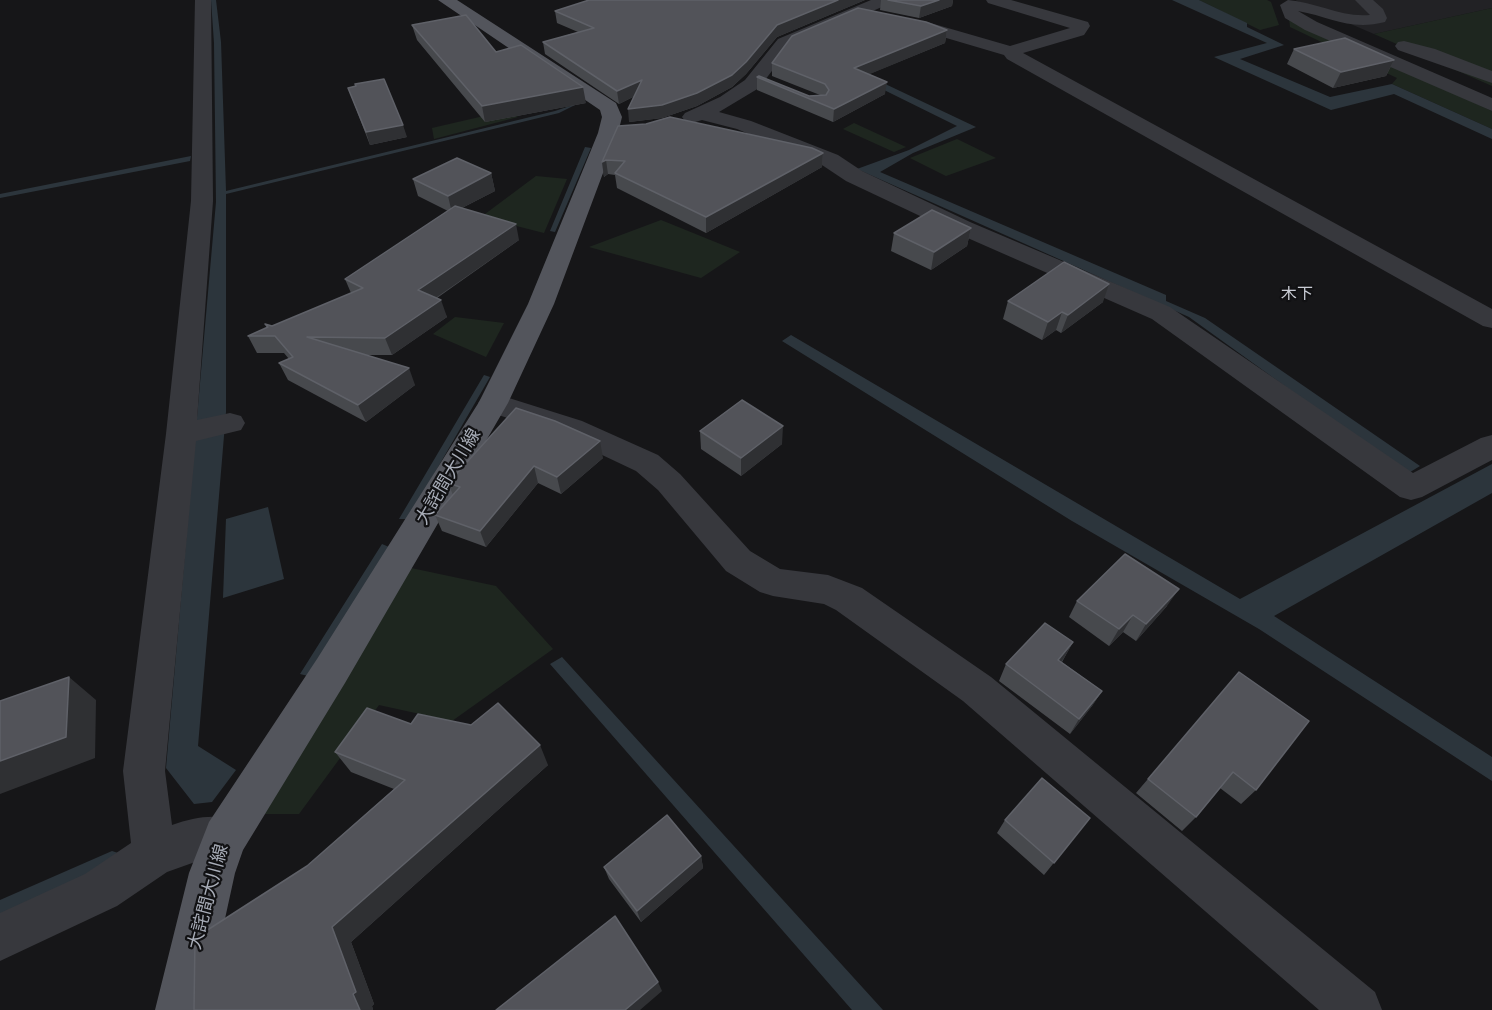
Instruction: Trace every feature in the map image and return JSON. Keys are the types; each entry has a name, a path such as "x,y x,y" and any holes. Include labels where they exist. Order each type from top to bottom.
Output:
{"main road":[{"name":"大詫間大川線","path":"180,1010 212,873 225,838 331,671 493,404 513,366 620,133 609,106 446,0"}],"street":[{"path":"154,854 144,771 181,434 202,201 203,0"},
{"path":"672,124 702,114 730,99 757,79 776,49 784,44 885,0"},
{"path":"858,13 927,27 1012,52 1078,31 1082,26 993,0"},
{"path":"1285,6 1312,7 1361,21 1379,18 1377,12 1363,0"},
{"path":"1285,6 1492,92"},
{"path":"1285,6 1281,16 1286,28 1319,44"},
{"path":"1285,6 1311,26 1492,105"},
{"path":"1361,36 1429,53 1492,77"},
{"path":"1012,52 1012,55 1492,320"},
{"path":"757,79 777,86"},
{"path":"702,114 744,124 830,160 854,176 962,227 1161,313 1411,488 1492,446"},
{"path":"493,404 571,428 647,463 669,482 738,561 773,582 828,590 849,599 977,689 1357,1010"},
{"path":"181,434 230,423"},
{"path":"0,937 101,890 154,854 195,840 225,838"}],"shaded area":[{"path":"211,0 216,0 221,42 226,191 555,111 579,103 559,113 226,194 226,412 198,746 236,770 212,802 194,804 166,768 216,202 214,43"},
{"path":"1172,0 1199,0 1247,23 1247,27 1284,45 1240,59 1330,97 1392,84 1492,129 1492,139 1394,94 1331,110 1214,57 1267,43"},
{"path":"1199,0 1267,0 1271,2 1279,25 1260,30"},
{"path":"1295,0 1492,0 1492,8 1374,34"},
{"path":"1492,8 1492,86 1374,34"},
{"path":"1289,18 1492,111 1492,129 1392,84 1397,78 1290,27"},
{"path":"881,82 976,127 913,153 880,172 1166,295 1166,301 1205,318 1420,466 1407,474 1189,317 857,169 909,150 957,126 878,87"},
{"path":"510,110 518,117 434,139 432,128"},
{"path":"854,123 906,147 894,152 843,129"},
{"path":"957,139 996,158 946,176 910,158"},
{"path":"585,147 591,148 555,232 550,231"},
{"path":"191,156 190,161 0,198 0,194"},
{"path":"536,176 567,179 544,233 481,217"},
{"path":"661,220 740,252 701,278 589,247"},
{"path":"455,317 504,323 486,357 433,334"},
{"path":"791,335 1240,599 1492,464 1492,493 1274,616 1492,757 1492,781 1259,629 1072,521 782,341"},
{"path":"484,375 490,377 408,519 399,519"},
{"path":"268,507 284,579 223,598 226,519"},
{"path":"382,544 389,547 308,676 300,674"},
{"path":"411,568 496,586 553,649 452,721 379,705 299,814 256,814"},
{"path":"562,657 883,1010 852,1010 550,664"}],"building":[{"path":"589,0 838,0 777,25 732,75 697,93 662,105 628,109 642,80 617,91 543,42 594,28 555,11"},
{"path":"888,0 939,0 921,6"},
{"path":"858,8 926,22 947,30 854,68 887,82 834,109 757,77 809,96 826,95 829,90 825,84 772,63 792,36"},
{"path":"466,15 496,52 521,45 583,87 482,106 412,25"},
{"path":"1345,38 1394,60 1341,72 1294,49"},
{"path":"384,79 403,125 366,132 348,88 356,86 355,84"},
{"path":"670,117 812,148 823,153 706,217 615,173 625,161 606,160 602,162 618,126 646,124"},
{"path":"457,158 491,173 448,196 413,179"},
{"path":"455,206 516,224 418,290 441,300 385,338 307,337 409,368 358,405 279,363 293,357 275,336 248,336 268,327 265,324 272,326 363,288 345,279"},
{"path":"932,210 971,228 934,252 894,233"},
{"path":"1064,262 1109,284 1068,315 1062,312 1048,322 1008,301"},
{"path":"742,400 783,426 741,458 700,431"},
{"path":"516,408 555,421 600,441 557,477 534,466 480,531 435,515 460,487 448,483"},
{"path":"1125,554 1179,589 1146,624 1133,615 1119,629 1077,601"},
{"path":"1045,623 1073,642 1058,660 1102,691 1079,719 1006,664"},
{"path":"1239,672 1309,721 1256,790 1233,772 1196,817 1148,779"},
{"path":"69,677 66,737 0,761 0,701"},
{"path":"498,703 540,745 332,927 356,992 353,994 360,1010 194,1010 195,938 307,866 405,780 335,752 367,708 411,724 418,714 471,725"},
{"path":"1042,778 1090,818 1054,863 1005,820"},
{"path":"667,815 701,856 637,911 604,867"},
{"path":"615,916 658,982 625,1010 496,1010"}],"waterway":[{"path":"0,909 112,859"}],"district":[{"name":"木下","path":"1297,295"}]}
